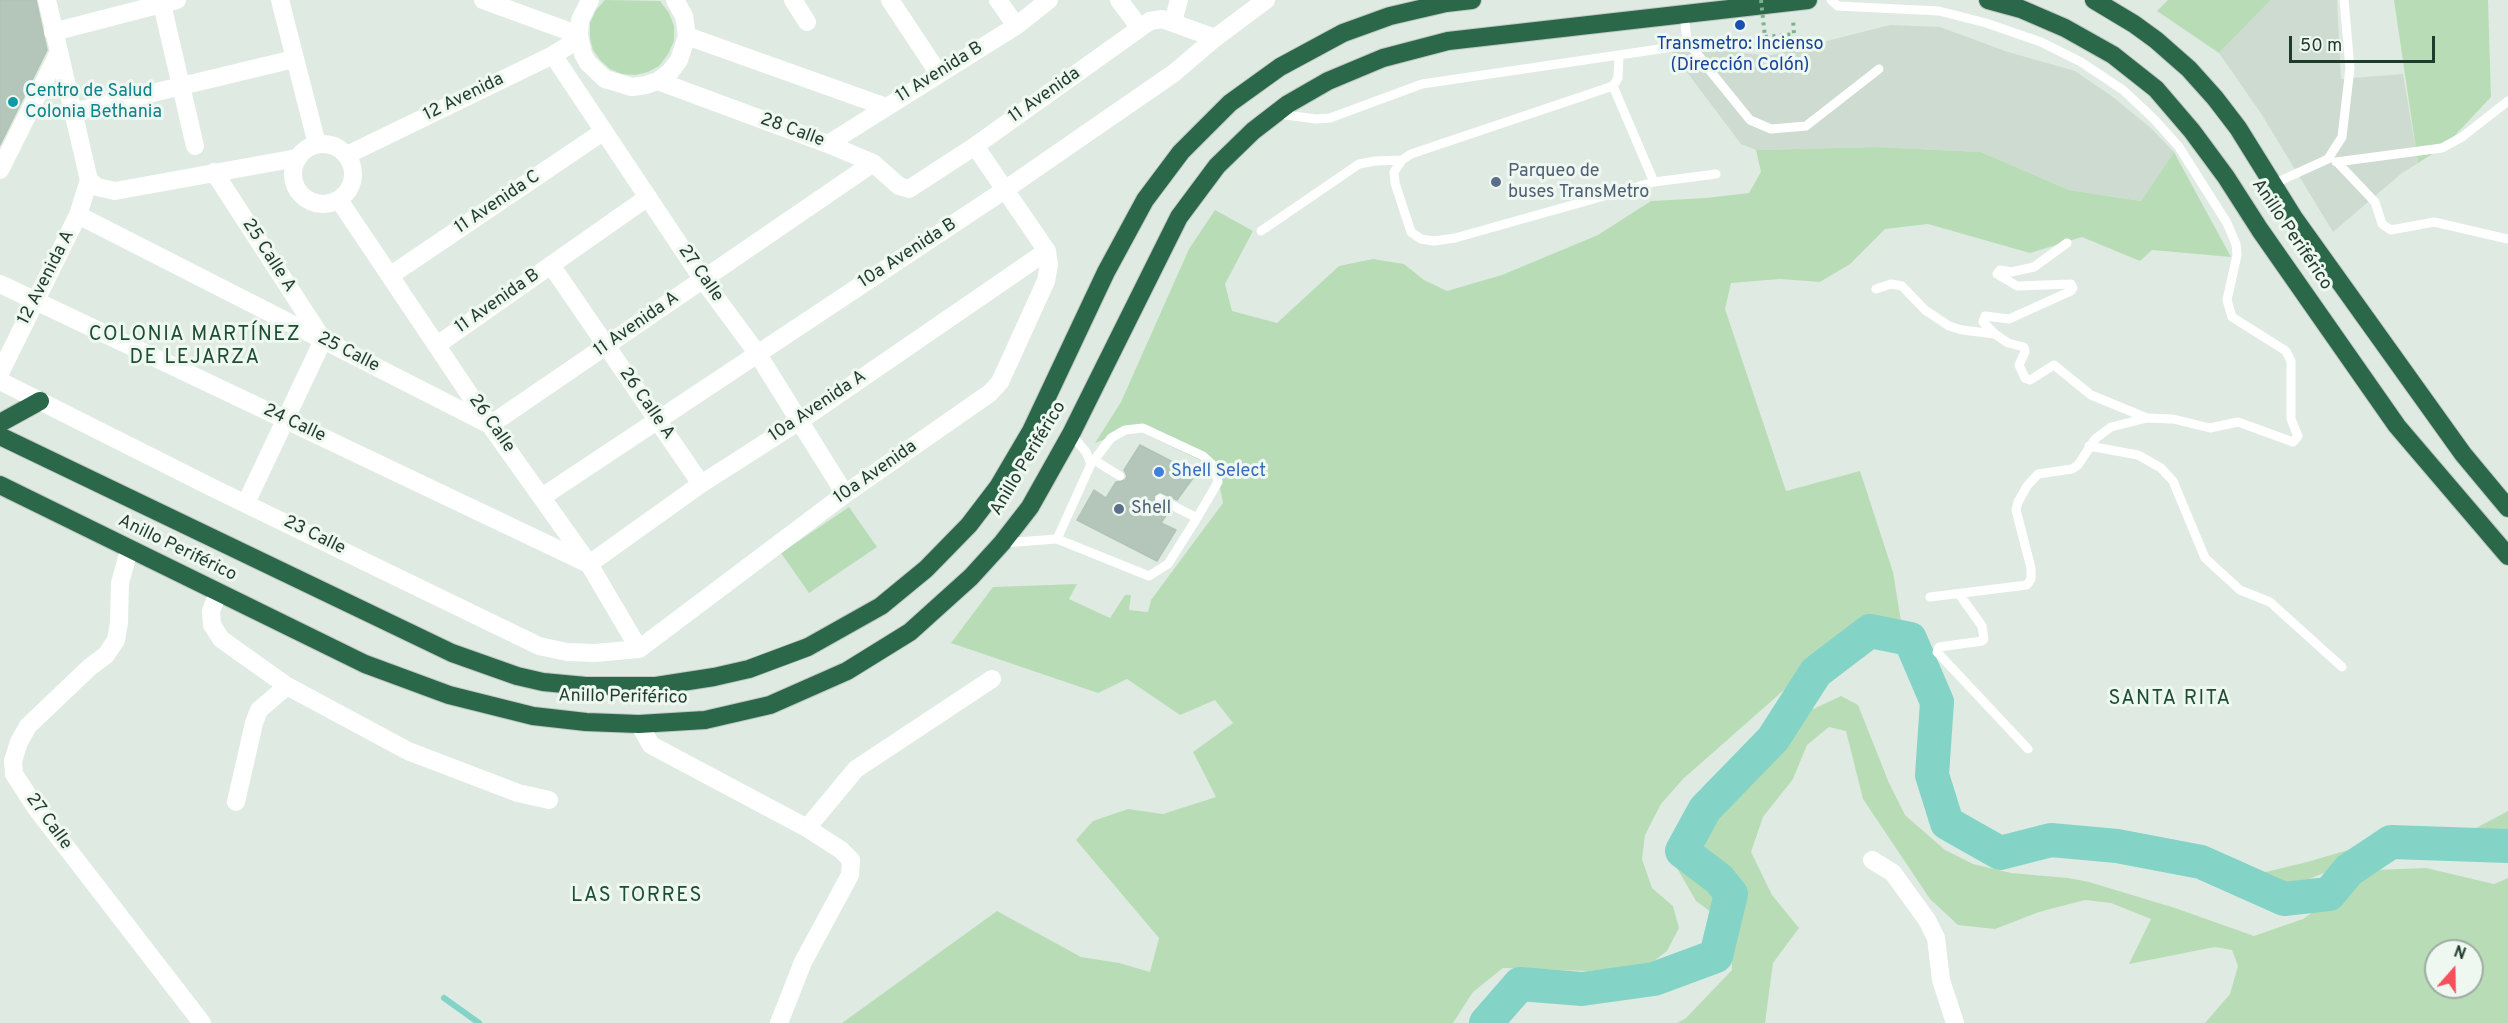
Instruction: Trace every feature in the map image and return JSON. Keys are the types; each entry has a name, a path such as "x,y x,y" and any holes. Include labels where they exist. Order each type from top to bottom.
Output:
{"highway":[{"name":"Anillo Periférico","path":"0,435 452,653 518,676 543,682 586,686 656,686 749,669 808,647 881,606 926,569 969,525 998,487 1031,431 1106,272 1145,200 1181,152 1224,109 1280,67 1342,33 1390,16 1446,3 1472,0"},
{"name":"Anillo Periférico","path":"0,485 365,664 449,695 533,716 586,722 639,724 705,720 770,705 847,671 910,632 971,577 1002,543 1030,507 1071,434 1179,217 1217,166 1253,131 1288,104 1328,81 1383,58 1448,41 1808,0"},
{"name":"Anillo Periférico","path":"1988,0 2021,9 2065,28 2113,55 2156,89 2220,168 2260,230 2397,426 2508,556"},
{"name":"Anillo Periférico","path":"2094,0 2134,24 2189,69 2238,128 2294,218 2463,454 2508,508"},
{"path":"0,423 40,401"}],"street":[{"path":"47,0 89,180 97,187 115,191 297,158 309,147 328,144 347,155 352,165 354,176 347,194 339,200 320,205 302,196 293,178 297,158"},
{"path":"280,0 317,144"},
{"path":"483,0 579,37"},
{"path":"588,1 580,20 579,37 588,63 605,80 632,87 646,86 658,81 670,72 679,60 687,36 684,16 675,0"},
{"path":"793,0 807,22"},
{"path":"890,0 939,74"},
{"path":"998,0 1016,26"},
{"name":"11 Avenida B","path":"828,144 1016,26 1049,0"},
{"path":"1119,0 1140,28"},
{"path":"1179,0 1173,22 1215,38"},
{"name":"10a Avenida B","path":"542,498 1006,189 1174,73 1215,38 1266,0"},
{"path":"53,32 166,1 195,146"},
{"name":"11 Avenida","path":"919,183 975,146 1150,21 1162,19 1173,22"},
{"path":"687,36 886,107"},
{"name":"12 Avenida","path":"347,155 553,55 579,37"},
{"path":"0,170 59,52"},
{"name":"27 Calle","path":"553,55 703,280 757,353 801,420 845,494"},
{"path":"73,112 294,59"},
{"path":"586,103 605,80"},
{"name":"28 Calle","path":"658,81 873,163 899,186 909,189 919,183"},
{"name":"11 Avenida C","path":"391,275 604,131"},
{"path":"975,146 1047,251"},
{"name":"11 Avenida A","path":"490,425 873,163"},
{"name":"25 Calle A","path":"214,172 323,340"},
{"name":"12 Avenida A","path":"0,373 34,300 78,215 89,180"},
{"name":"11 Avenida B","path":"437,345 648,197"},
{"name":"26 Calle","path":"339,200 490,425 589,564 639,650"},
{"name":"25 Calle","path":"78,215 490,425"},
{"name":"10a Avenida A","path":"589,564 702,484 801,420 1047,251"},
{"name":"10a Avenida","path":"639,650 845,494 990,393 1000,382 1046,281 1049,265 1047,251"},
{"name":"26 Calle A","path":"551,266 702,484"},
{"name":"24 Calle","path":"0,284 589,564"},
{"path":"246,502 323,340"},
{"name":"23 Calle","path":"0,381 539,646 567,652 639,650"},
{"name":"27 Calle","path":"129,550 120,583 119,623 116,640 106,655 90,667 28,726 19,742 13,761 14,774 36,808 202,1023"},
{"path":"218,593 211,611 212,625 222,639 287,686 408,751 508,789 549,800"},
{"path":"807,828 856,769 993,679"},
{"path":"236,802 259,710 287,686"},
{"path":"639,724 651,745 807,828 841,850 851,860 850,875 803,962 779,1023"},
{"path":"1872,860 1893,873 1927,920 1936,938 1941,980 1955,1023"}],"lane":[{"path":"1831,0 1838,6 1939,11 1986,23 2041,42 2081,62 2123,90 2154,118 2179,147 2227,223 2236,244 2237,255 2228,292 2229,311 2241,324 2286,351 2290,361 2290,419 2298,436 2293,442 2238,422 2210,428 2173,419 2147,418 2111,427 2089,446 2084,459 2072,469 2038,474 2027,486 2018,502 2016,510 2031,568 2030,582 2023,587 1930,597"},
{"path":"2273,184 2328,159 2342,136 2350,68 2344,0"},
{"path":"1684,14 1687,40 1711,72 1750,120 1771,129 1806,126 1880,69"},
{"path":"1275,114 1316,119 1330,118 1422,84 1673,47 1687,40"},
{"path":"1619,55 1618,78 1613,86 1411,154 1402,160 1394,172 1395,183 1412,232 1420,239 1434,241 1455,238 1654,182 1716,174"},
{"path":"1613,86 1654,182"},
{"path":"2338,163 2442,148 2462,137 2508,101"},
{"path":"2328,159 2338,163 2375,202 2382,224 2391,230 2434,222 2508,239"},
{"path":"1261,231 1359,164 1402,160"},
{"path":"2067,243 2034,267 2022,271 1998,271 1997,274 2017,285 2071,284 2073,288 2071,291 2009,319 1985,316 1983,322 2008,343 2024,347 2025,352 2019,366 2025,378 2030,380 2054,365 2091,395 2147,418"},
{"path":"1876,289 1892,284 1902,286 1925,310 1949,326 1995,334"},
{"path":"1002,543 1057,539 1149,576 1168,564 1197,519 1218,482 1215,467 1203,456 1143,428 1125,430 1111,438 1093,462 1057,539"},
{"path":"1071,434 1093,462 1120,476"},
{"path":"2089,446 2138,455 2161,468 2173,481 2205,558 2240,590 2270,602 2342,667"},
{"path":"1160,499 1197,519"},
{"path":"1959,594 1982,626 1984,639 1939,647 1937,652 2028,749"}],"path":[{"path":"1761,0 1765,37 1794,34"}],"shaded area":[{"path":"2271,0 2337,0 2341,79 2403,74 2418,163 2402,173 2333,232 2262,115 2219,53"},
{"path":"1890,25 1940,27 2008,52 2075,71 2113,97 2152,129 2174,152 2141,201 2069,190 1981,152 1877,147 1756,150 1741,144 1665,43 1768,56"}],"green space":[{"path":"605,0 660,1 669,13 674,26 674,41 659,66 635,75 622,74 610,69 601,61 593,50 590,23 596,10"},
{"path":"2168,0 2271,0 2219,53 2157,11"},
{"path":"2394,0 2488,0 2491,97 2445,146 2418,163"},
{"path":"1877,147 1981,152 2069,190 2141,201 2174,152 2231,257 2152,250 2140,261 2082,237 2030,253 1928,224 1885,229 1850,264 1820,282 1780,279 1731,283 1725,309 1786,491 1860,471 1893,572 1904,640 1879,630 1843,638 1683,779 1661,804 1645,835 1642,859 1652,888 1673,906 1679,928 1667,951 1650,964 1588,971 1503,968 1473,992 1453,1023 842,1023 997,911 1081,957 1119,963 1150,972 1159,938 1076,840 1093,821 1128,809 1163,814 1216,797 1193,752 1233,723 1215,700 1180,715 1127,679 1098,693 951,643 993,587 1077,584 1069,599 1110,618 1125,595 1131,595 1129,610 1148,612 1151,600 1223,503 1216,468 1133,428 1095,443 1121,402 1189,249 1215,210 1253,231 1225,284 1232,311 1277,323 1339,266 1373,259 1404,264 1424,280 1447,291 1502,275 1598,235 1651,201 1749,193 1761,172 1756,150"},
{"path":"849,507 877,547 809,593 781,553"},
{"path":"1841,696 1858,705 1889,783 1905,815 1945,850 1973,864 2011,873 2089,882 2175,908 2254,936 2303,919 2373,870 2426,868 2494,884 2508,878 2508,1023 2205,1023 2230,994 2238,966 2232,950 2215,947 2129,964 2151,919 2111,903 2085,900 2039,912 1995,929 1958,925 1930,899 1863,799 1846,731 1829,727 1807,745 1793,779 1763,817 1751,852 1772,895 1799,928 1773,963 1765,1023 1677,1023 1686,1018 1732,970 1730,926 1696,901 1677,868 1689,827 1706,802 1811,710"},
{"path":"2508,811 2508,848 2498,851 2457,849 2394,852 2338,867 2307,880 2266,887 2220,883 2307,862 2403,834 2476,828"}],"building":[{"name":"Centro de Salud Colonia Bethania","path":"0,0 36,0 47,50 0,145"},
{"name":"Shell","path":"1140,445 1196,474 1177,500 1160,492 1154,496 1155,503 1169,511 1161,523 1176,530 1157,561 1077,520 1094,490 1106,498 1116,482 1125,480 1127,476 1124,470"}],"waterway":[{"path":"1486,1023 1520,984 1582,989 1654,979 1716,956 1731,894 1719,879 1682,851 1705,809 1773,739 1816,672 1870,631 1910,639 1937,702 1932,775 1947,823 2000,853 2051,840 2117,846 2201,862 2284,899 2329,894 2349,870 2391,842 2508,846"},
{"path":"444,998 479,1023"}],"place":[{"name":"Transmetro: Incienso (Dirección Colón)","path":"1740,25"},
{"name":"Centro de Salud Colonia Bethania","path":"13,102"},
{"name":"Parqueo de buses TransMetro","path":"1496,182"},
{"name":"Shell Select","path":"1159,472"},
{"name":"Shell","path":"1119,509"}],"district":[{"name":"COLONIA MARTÍNEZ DE LEJARZA","path":"195,348"},
{"name":"SANTA RITA","path":"2170,700"},
{"name":"LAS TORRES","path":"637,897"}]}
